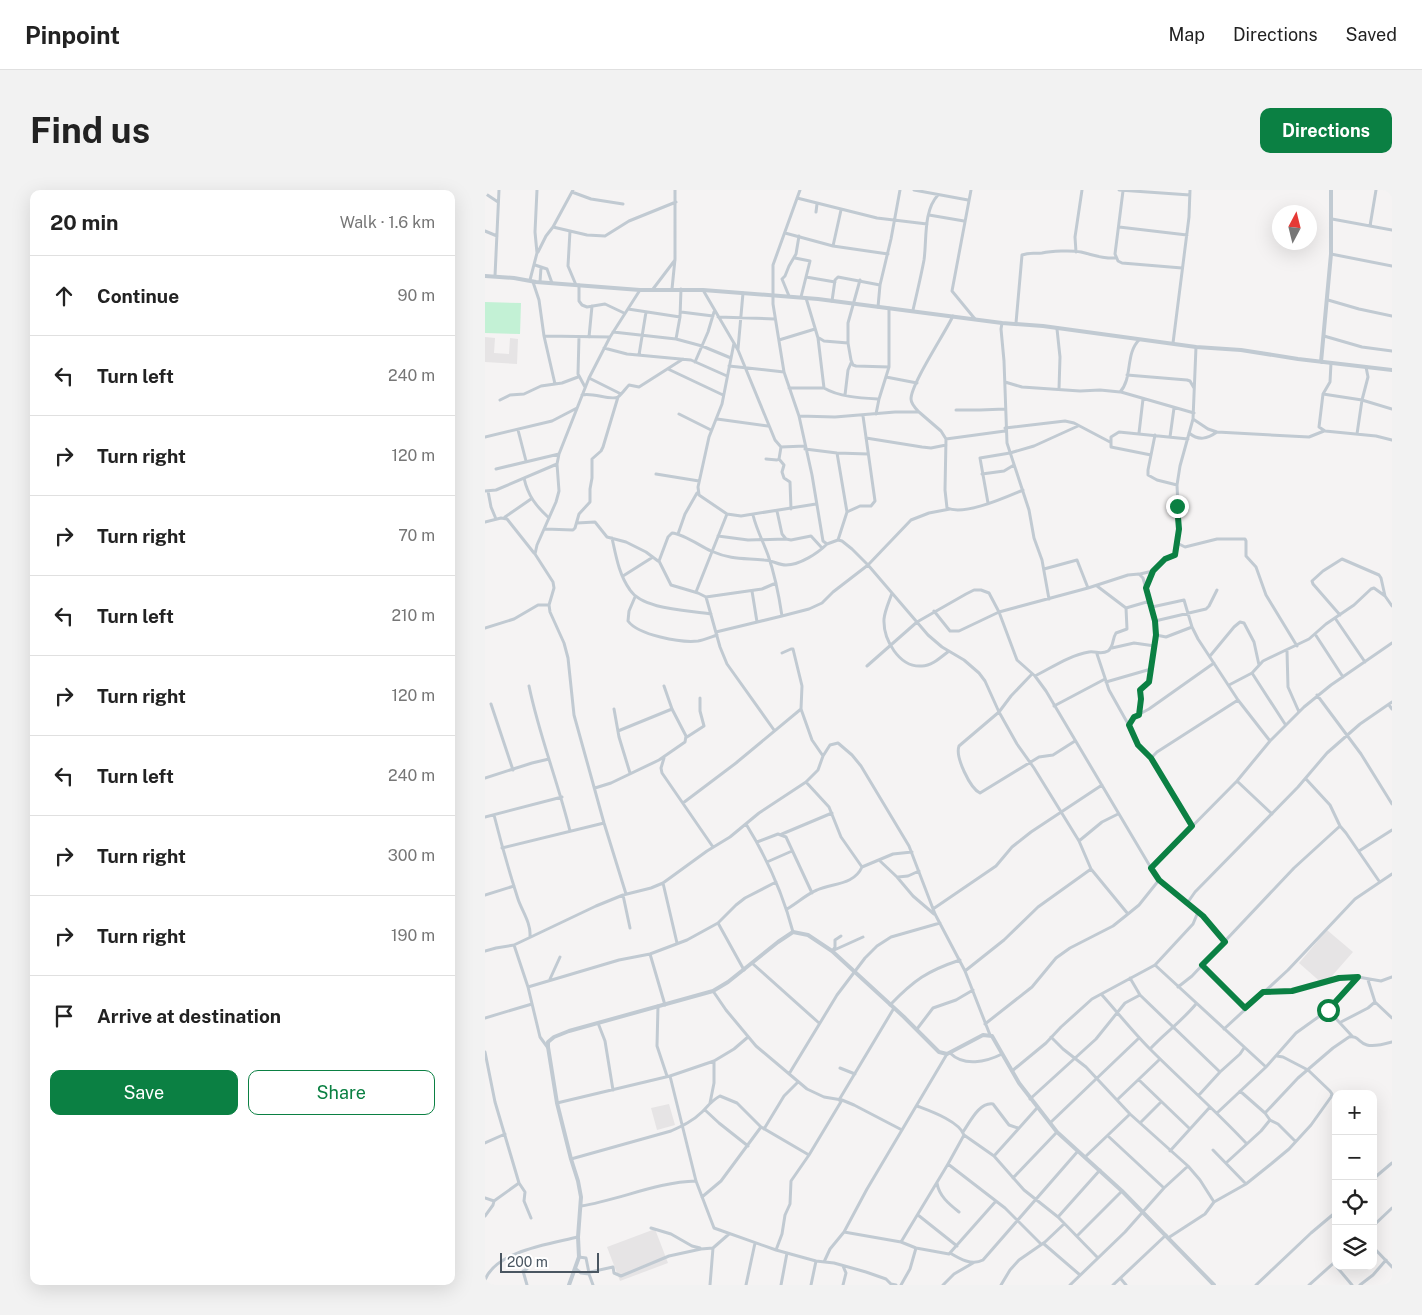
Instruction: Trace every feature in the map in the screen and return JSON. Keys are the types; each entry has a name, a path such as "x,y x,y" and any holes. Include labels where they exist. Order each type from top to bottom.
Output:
{"street":[{"path":"495,276 499,190"},
{"path":"537,190 535,232 537,253 531,281 539,300 544,336 555,384"},
{"path":"672,289 675,259 675,190"},
{"path":"800,190 773,265 773,295 784,372 799,416 812,475 821,539 827,544"},
{"path":"878,307 880,284 900,190"},
{"path":"914,190 968,200"},
{"path":"971,190 952,290 975,319"},
{"path":"1076,252 1075,237 1082,190"},
{"path":"1119,190 1169,192 1190,196"},
{"path":"1173,343 1187,235 1190,190"},
{"path":"1321,362 1331,254 1331,190"},
{"path":"1370,226 1376,190"},
{"path":"537,253 573,191 591,199 623,204"},
{"path":"1116,258 1123,191"},
{"path":"486,194 499,203"},
{"path":"913,310 924,260 929,214 938,195"},
{"path":"797,198 841,210 927,224"},
{"path":"553,227 587,235 605,236 629,221 676,202"},
{"path":"816,212 817,204"},
{"path":"833,246 841,210"},
{"path":"929,214 964,221"},
{"path":"1332,219 1392,230"},
{"path":"1119,227 1187,235"},
{"path":"570,230 569,266 577,285 579,301 582,306 605,304 624,313"},
{"path":"485,231 497,236"},
{"path":"785,233 833,246 887,254"},
{"path":"789,296 782,279 798,249 799,236"},
{"path":"1016,323 1022,255 1029,252 1076,252 1092,256 1116,258 1122,262 1182,268"},
{"path":"1331,254 1392,266"},
{"path":"794,258 809,260 801,298"},
{"path":"653,289 675,259"},
{"path":"535,265 547,269 552,283"},
{"path":"541,267 541,282"},
{"path":"485,276 640,290 681,289 789,296 1392,370"},
{"path":"806,277 835,282"},
{"path":"833,301 835,278 880,284"},
{"path":"845,395 847,370 851,363 848,343 849,318 855,304 860,280"},
{"path":"676,340 681,312 681,289"},
{"path":"535,554 559,491 557,464 559,454 582,394 609,337 640,290"},
{"path":"703,290 738,350 775,440 781,448 779,459"},
{"path":"738,350 743,293"},
{"path":"807,298 818,338 824,388"},
{"path":"1328,300 1392,316"},
{"path":"589,337 591,306"},
{"path":"876,414 889,367 889,308"},
{"path":"627,309 680,317"},
{"path":"695,362 714,311"},
{"path":"639,355 646,312"},
{"path":"681,312 713,316"},
{"path":"951,509 946,505 946,439 941,431 913,405 911,398 953,316"},
{"path":"718,317 775,319"},
{"path":"1002,323 1001,335 1006,409 1005,430 1010,453 1033,523 1034,538 1044,569 1049,599"},
{"path":"779,340 815,329"},
{"path":"1057,329 1060,358 1059,389"},
{"path":"613,332 676,340 702,346 731,358"},
{"path":"544,336 609,337"},
{"path":"579,336 579,377 585,387"},
{"path":"1324,336 1362,347 1392,352"},
{"path":"818,338 824,341 848,343"},
{"path":"1121,392 1131,354 1139,340"},
{"path":"678,534 685,514 698,492 711,430 717,418 734,342"},
{"path":"1146,588 1153,571 1165,559 1175,555 1179,529 1177,485 1194,413 1196,347"},
{"path":"604,348 627,354 683,359 695,362 727,376"},
{"path":"582,394 591,393 612,398 619,395 629,385 639,387 683,359"},
{"path":"851,363 861,367 889,367"},
{"path":"1316,435 1319,427 1323,394 1329,382 1331,363"},
{"path":"729,366 784,372"},
{"path":"1357,434 1362,400 1368,377 1366,366"},
{"path":"668,369 723,395"},
{"path":"1127,375 1187,380 1194,388"},
{"path":"500,400 510,395 524,394 541,386 579,377"},
{"path":"886,377 917,383"},
{"path":"589,378 619,395"},
{"path":"1005,382 1022,387 1121,392 1194,413"},
{"path":"789,388 824,388 845,395 879,399"},
{"path":"1323,394 1362,400 1392,408"},
{"path":"545,528 573,530 580,512 590,502 592,459 603,447 619,395"},
{"path":"1139,433 1143,399"},
{"path":"485,437 552,421 577,408"},
{"path":"1170,437 1174,408"},
{"path":"956,410 1006,409"},
{"path":"799,416 863,416 919,412"},
{"path":"679,414 711,430"},
{"path":"847,512 860,506 871,506 875,501 863,416"},
{"path":"717,418 769,426"},
{"path":"1193,419 1207,429 1217,432 1309,437 1325,431"},
{"path":"946,439 1065,421 1110,442 1113,448 1151,455"},
{"path":"988,503 981,474 980,458 1010,453 1034,446 1078,426"},
{"path":"1319,427 1325,431 1392,440"},
{"path":"518,430 526,461"},
{"path":"1110,442 1114,434 1119,432 1188,439"},
{"path":"1189,433 1197,438 1204,439 1217,432"},
{"path":"1155,435 1148,474 1157,480 1177,485"},
{"path":"865,438 931,448 946,445"},
{"path":"781,448 805,448 837,453 868,454"},
{"path":"837,453 847,512 838,540"},
{"path":"496,469 559,454"},
{"path":"766,459 774,461 779,459"},
{"path":"779,459 784,465 782,472 784,478 790,482 791,510"},
{"path":"496,519 487,491 496,490 557,464"},
{"path":"981,474 1004,470 1014,465"},
{"path":"656,474 699,481"},
{"path":"524,478 531,499 549,518"},
{"path":"635,597 629,611 628,621 631,625 660,636 700,640 757,622 809,609 822,603 833,592 869,565 911,520 929,513 968,508 988,503 1023,490"},
{"path":"698,492 700,497 727,514 741,516 791,510 815,504"},
{"path":"485,522 505,518 531,499"},
{"path":"777,511 782,534 786,539"},
{"path":"696,592 727,514"},
{"path":"753,515 777,583 782,616"},
{"path":"505,518 521,534 553,582 554,588 549,605 550,612 564,644 571,680 571,699 574,715 625,894 630,928"},
{"path":"577,523 595,522 607,536 626,542 653,556 659,561 671,585 696,592 706,598 762,590 777,583"},
{"path":"659,561 660,554 670,534 678,534 727,558 770,560 787,565 793,564 827,544 838,540 842,541 869,565 928,635 979,673 985,681 999,712 1017,744 1079,841 1091,869 1128,914"},
{"path":"718,536 761,540 791,540 811,536 822,548"},
{"path":"612,538 623,576 635,597 651,604 711,614"},
{"path":"1177,543 1185,547 1217,539 1245,539 1245,556 1256,567 1266,595 1297,646"},
{"path":"623,576 653,556"},
{"path":"1339,615 1312,581 1323,571 1342,559 1379,575 1385,596"},
{"path":"1044,569 1077,560 1088,588"},
{"path":"934,611 950,631 954,632 999,612 1097,586 1127,574 1153,571"},
{"path":"1139,574 1143,578 1150,601 1156,635 1149,682 1140,690 1139,715"},
{"path":"1097,586 1126,608 1127,628 1116,633 1111,648"},
{"path":"1229,685 1252,673 1263,661 1297,646 1315,634 1354,605 1371,589 1376,589 1385,596 1392,606"},
{"path":"867,666 891,646 905,631 934,611 974,590 989,593 999,612 1015,657 1046,691 1159,880 1188,902 1225,942"},
{"path":"1155,621 1206,609 1217,590"},
{"path":"752,591 757,622"},
{"path":"892,593 885,609 885,631 891,646 902,659 910,664 922,666 937,660 949,651"},
{"path":"706,598 727,664 774,730"},
{"path":"1151,607 1182,600 1192,627 1214,663 1238,700 1270,741"},
{"path":"1126,608 1150,601"},
{"path":"485,628 515,619 538,605 549,605"},
{"path":"1335,618 1365,662"},
{"path":"1210,656 1234,626 1241,622 1244,623 1254,642 1259,665"},
{"path":"1156,635 1166,637 1192,627"},
{"path":"1315,634 1343,677"},
{"path":"1151,868 1237,781 1285,724 1317,695 1392,643"},
{"path":"1075,741 1053,755 1039,757 980,793 975,791 971,785 960,763 958,749 965,740 999,712 1011,696 1033,675 1088,652 1097,654 1111,648 1134,644 1155,646"},
{"path":"782,653 793,650 802,686 801,709 812,740 823,756"},
{"path":"1287,651 1288,687 1299,712"},
{"path":"1097,654 1106,681 1138,745 1151,758 1192,826"},
{"path":"1129,725 1134,717 1149,709 1214,663"},
{"path":"1054,706 1106,681 1151,669"},
{"path":"1252,673 1285,724"},
{"path":"529,686 538,724 571,830"},
{"path":"664,686 672,709 687,737"},
{"path":"1317,695 1366,761 1391,802"},
{"path":"595,788 611,783 664,757 681,746 687,737 704,726 700,711 700,698"},
{"path":"1151,758 1157,752 1238,700"},
{"path":"1188,902 1195,892 1306,779 1316,765 1359,724 1390,703 1392,709"},
{"path":"491,704 513,770"},
{"path":"614,709 630,773"},
{"path":"618,731 672,709"},
{"path":"683,803 736,763 801,709"},
{"path":"485,951 514,945 625,894 651,888 663,882 805,782 816,773 823,756 834,743 843,746 852,754 866,774 912,852 935,914 960,960 990,1035 994,1038 1011,1071 1030,1099 1057,1132 1122,1191 1214,1285"},
{"path":"664,757 661,768 662,773 713,847"},
{"path":"485,778 532,762 549,759"},
{"path":"1306,779 1330,806 1340,826 1379,881"},
{"path":"1237,781 1272,814"},
{"path":"805,782 826,803 841,837 862,867"},
{"path":"933,909 989,872 1017,843 1102,785"},
{"path":"485,817 561,797"},
{"path":"757,842 774,834 782,834 832,813"},
{"path":"1079,841 1103,822 1118,814"},
{"path":"494,815 514,886 530,928 530,937"},
{"path":"502,848 604,823"},
{"path":"746,824 757,842 776,882 787,909 793,932"},
{"path":"1178,987 1192,976 1294,868 1340,826"},
{"path":"1359,851 1392,830"},
{"path":"782,834 786,837 812,893"},
{"path":"767,862 792,851"},
{"path":"787,909 812,893 852,879 859,873 862,867 893,854 912,852"},
{"path":"879,860 913,896 935,914"},
{"path":"965,971 1004,940 1038,908 1091,869"},
{"path":"897,877 908,876 919,871"},
{"path":"1224,1029 1288,970 1355,899 1392,874"},
{"path":"985,1024 1032,987 1061,954 1113,926 1128,914 1159,880"},
{"path":"663,882 677,943"},
{"path":"528,987 619,960 650,954 698,935 718,923 745,898 776,882"},
{"path":"485,895 514,886"},
{"path":"1011,1071 1046,1043 1092,999 1155,965 1193,924 1198,912"},
{"path":"718,923 744,970"},
{"path":"789,1074 819,1023 865,958 883,942 899,935 940,923"},
{"path":"569,1285 579,1257 578,1237 581,1206 578,1181 557,1103 548,1048 548,1042 555,1037 569,1030 713,991 753,964 777,942 793,932 808,935 832,951 917,1029 939,1052 948,1053 961,1061 971,1062 986,1061 1002,1054"},
{"path":"832,951 835,947 835,940 841,936"},
{"path":"832,951 863,938"},
{"path":"514,945 528,987 540,1037 548,1048"},
{"path":"650,954 665,1005"},
{"path":"549,980 560,957"},
{"path":"776,1250 782,1234 785,1215 790,1204 791,1181 809,1155 841,1100 892,1006 913,982 924,974 937,967 960,960"},
{"path":"753,964 819,1023"},
{"path":"1155,965 1266,1067"},
{"path":"1202,965 1245,1008"},
{"path":"1263,992 1292,991 1339,978 1358,977 1381,981 1392,977"},
{"path":"1217,1113 1277,1056 1296,1033 1328,1010 1358,977"},
{"path":"1130,978 1141,995 1220,1072"},
{"path":"1368,979 1375,1002 1392,1018"},
{"path":"917,1029 933,1008 956,1000 973,990"},
{"path":"713,991 748,1037 798,1082 819,1095 841,1100 902,1130"},
{"path":"1102,994 1139,1038 1199,1095 1245,1143"},
{"path":"1030,1099 1096,1039 1125,1003 1141,995"},
{"path":"1341,1022 1368,1008 1375,1002"},
{"path":"485,1018 532,1004"},
{"path":"1150,1049 1196,1004"},
{"path":"658,1006 657,1046 683,1126 696,1181 714,1228 776,1250 843,1266 886,1279 893,1285"},
{"path":"1328,1010 1352,1036 1369,1046 1392,1043"},
{"path":"598,1023 605,1042 613,1090"},
{"path":"823,1262 830,1249 844,1232 867,1188 917,1106 933,1074 948,1053 983,1035 990,1035"},
{"path":"1265,1113 1307,1070 1333,1048 1352,1036"},
{"path":"557,1103 668,1076 714,1062 748,1037"},
{"path":"1051,1037 1074,1059 1086,1067 1131,1114 1188,1166 1201,1180 1214,1202"},
{"path":"1051,1124 1139,1038"},
{"path":"1199,1095 1245,1048"},
{"path":"485,1052 495,1102 519,1183 525,1192 524,1201 531,1218"},
{"path":"1113,1285 1167,1236 1205,1214 1214,1202 1246,1184 1271,1164 1311,1125 1331,1095 1331,1092 1307,1070 1283,1057 1277,1056"},
{"path":"1117,1100 1160,1059"},
{"path":"709,1104 713,1088 714,1062"},
{"path":"840,1068 855,1074"},
{"path":"1139,1080 1189,1128"},
{"path":"702,1197 721,1181 763,1128 784,1096 798,1082"},
{"path":"1240,1091 1295,1141"},
{"path":"571,1159 671,1131 683,1126 705,1110 717,1098 726,1097 739,1104 763,1128 809,1155"},
{"path":"1141,1122 1161,1102"},
{"path":"901,1242 948,1164 963,1134 982,1106 989,1103 993,1104 1009,1125 1018,1128"},
{"path":"917,1106 950,1122 959,1128 963,1134 994,1156 1036,1201 1059,1217 1098,1258"},
{"path":"1170,1150 1211,1107"},
{"path":"994,1156 1037,1108"},
{"path":"705,1110 748,1146"},
{"path":"1085,1157 1131,1114"},
{"path":"1226,1163 1245,1143 1261,1131 1270,1120"},
{"path":"1013,1178 1057,1132"},
{"path":"485,1143 505,1134"},
{"path":"1108,1136 1164,1188"},
{"path":"1213,1150 1246,1184"},
{"path":"943,1285 953,1274 983,1260 1078,1152"},
{"path":"1377,1176 1392,1163"},
{"path":"948,1164 996,1201 1041,1244 1044,1244 1080,1276"},
{"path":"1070,1285 1125,1232 1164,1188 1188,1166"},
{"path":"1059,1217 1100,1170"},
{"path":"581,1206 610,1201 677,1182 696,1181"},
{"path":"937,1182 940,1194 959,1212"},
{"path":"485,1216 494,1202 519,1183"},
{"path":"1077,1236 1122,1191"},
{"path":"485,1198 494,1202"},
{"path":"950,1254 996,1201"},
{"path":"1374,1225 1392,1208"},
{"path":"918,1215 957,1246"},
{"path":"1256,1285 1332,1215"},
{"path":"1001,1285 1010,1270 1017,1263 1064,1224"},
{"path":"651,1228 671,1234 691,1246 701,1248 713,1248 729,1234"},
{"path":"844,1232 901,1242 916,1248 950,1254 974,1263"},
{"path":"485,1283 489,1272 507,1258 578,1237"},
{"path":"746,1285 755,1243"},
{"path":"576,1269 581,1273 587,1273 613,1268 614,1273 621,1276 669,1256 701,1248"},
{"path":"710,1285 713,1248"},
{"path":"901,1285 910,1269 916,1248"},
{"path":"1377,1251 1392,1267"},
{"path":"781,1285 787,1253"},
{"path":"518,1254 527,1270 523,1271 527,1285"},
{"path":"579,1257 586,1258 587,1273 593,1285"},
{"path":"1360,1285 1373,1275 1386,1260"},
{"path":"811,1285 816,1261"},
{"path":"843,1266 846,1273 843,1285"},
{"path":"1309,1285 1332,1266"},
{"path":"1340,1270 1352,1285"},
{"path":"1121,1279 1126,1285"}],"shaded area":[{"path":"485,337 495,338 494,353 509,354 510,338 518,339 517,364 485,362"},
{"path":"1327,930 1353,952 1324,985 1299,963"},
{"path":"669,1104 675,1125 657,1130 651,1108"},
{"path":"655,1229 668,1263 620,1281 607,1247"}],"green space":[{"path":"485,302 521,303 520,334 485,333"}],"route":[{"path":"1177,506 1179,529 1175,555 1165,559 1153,571 1146,588 1155,621 1155,646 1149,682 1140,688 1141,705 1139,715 1134,717 1129,725 1138,745 1151,758 1192,826 1151,868 1159,880 1203,916 1225,942 1202,965 1245,1008 1263,992 1292,991 1339,978 1358,977 1328,1010"}]}
